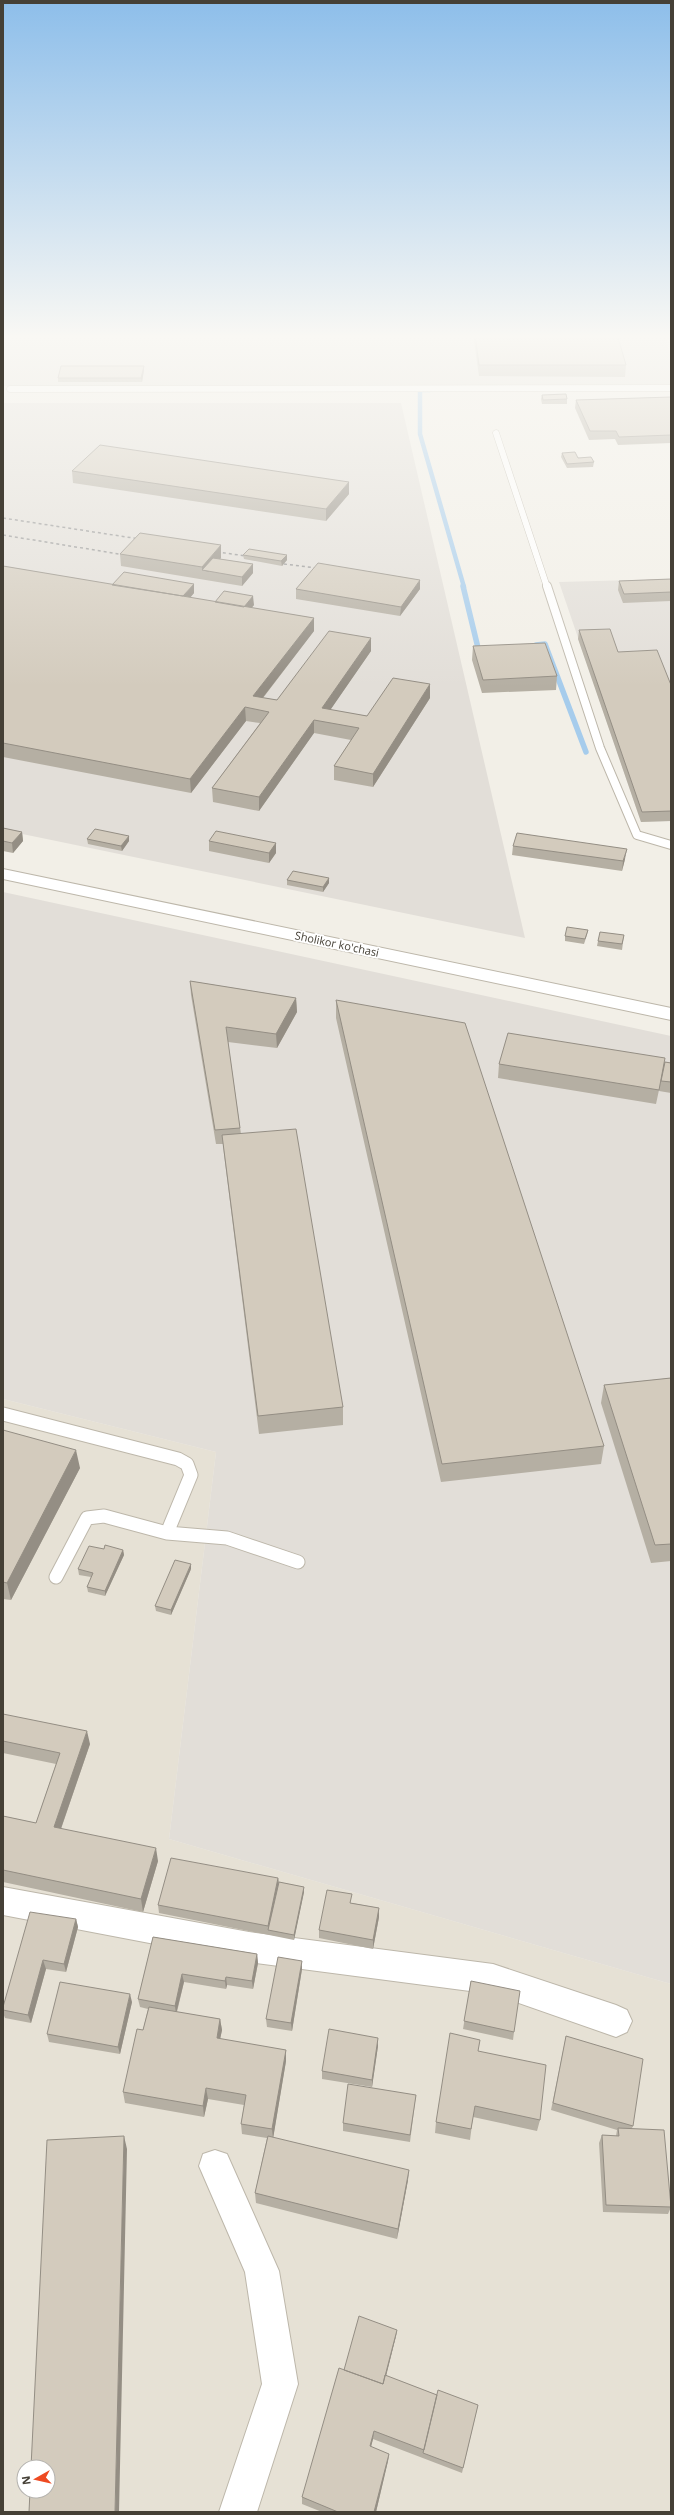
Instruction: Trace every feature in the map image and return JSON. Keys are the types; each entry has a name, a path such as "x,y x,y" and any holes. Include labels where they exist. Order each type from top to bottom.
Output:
{"street":[{"name":"Sholikor ko'chasi","path":"3,874 671,1014"},
{"path":"3,1901 249,1947 493,1979 616,2021"},
{"path":"215,2166 262,2271 280,2384 238,2512"}],"lane":[{"path":"502,451 600,748 637,835 671,845"},
{"path":"3,1414 178,1460 187,1464 191,1475 189,1484 167,1533"},
{"path":"56,1577 87,1518 104,1516 167,1533 227,1538 298,1562"}],"shaded area":[{"path":"3,451 412,451 525,938 3,830"},
{"path":"671,579 671,821 641,822 559,582"},
{"path":"3,892 671,1036 671,1984 169,1839 216,1452 3,1399"},
{"path":"3,1399 216,1452 169,1839 671,1984 671,2512 3,2512"}],"building":[{"path":"93,451 143,451 349,482 326,509 72,471"},
{"path":"575,452 578,458 591,457 594,462 567,464 562,453"},
{"path":"140,533 221,545 202,567 120,554"},
{"path":"249,549 287,555 281,561 243,555"},
{"path":"213,558 253,564 242,577 202,570"},
{"path":"318,563 420,580 401,607 296,589"},
{"path":"3,566 314,618 253,696 277,700 329,631 371,638 322,708 367,716 393,678 430,684 373,774 334,766 359,728 314,720 259,797 212,788 269,712 245,707 190,779 3,743"},
{"path":"124,572 194,584 183,596 112,585"},
{"path":"671,579 671,592 624,594 619,581"},
{"path":"224,591 253,596 244,607 215,602"},
{"path":"610,629 618,652 657,650 671,685 671,811 642,812 579,630"},
{"path":"545,643 557,676 483,680 473,646"},
{"path":"3,828 22,832 12,843 3,841"},
{"path":"95,829 129,836 121,846 87,839"},
{"path":"216,831 276,843 269,853 209,841"},
{"path":"517,833 627,849 623,861 513,846"},
{"path":"293,871 329,878 323,887 287,880"},
{"path":"567,927 588,930 585,939 565,936"},
{"path":"600,932 624,935 622,944 598,941"},
{"path":"190,981 296,998 276,1034 226,1027 240,1128 215,1130"},
{"path":"336,1000 465,1023 604,1446 442,1464"},
{"path":"508,1033 665,1058 659,1090 499,1064"},
{"path":"665,1062 671,1063 671,1082 661,1081"},
{"path":"296,1129 343,1407 258,1416 222,1135"},
{"path":"671,1378 671,1544 655,1545 604,1385"},
{"path":"3,1430 76,1450 7,1583 3,1582"},
{"path":"105,1545 123,1550 105,1591 87,1587 93,1573 78,1569 89,1546 104,1549"},
{"path":"175,1560 191,1564 171,1610 155,1606"},
{"path":"3,1714 87,1731 54,1827 156,1848 141,1899 3,1870 3,1816 36,1823 60,1753 3,1741"},
{"path":"171,1858 278,1878 268,1926 158,1905"},
{"path":"279,1882 304,1887 294,1935 268,1930"},
{"path":"327,1890 352,1894 350,1903 379,1908 373,1940 319,1930"},
{"path":"30,1912 76,1919 64,1964 43,1960 28,2015 3,2010 3,2007"},
{"path":"153,1937 257,1954 252,1981 226,1977 225,1981 182,1974 175,2006 138,1999"},
{"path":"278,1957 302,1961 291,2023 266,2019"},
{"path":"471,1981 520,1991 514,2032 464,2021"},
{"path":"60,1982 130,1994 118,2047 47,2034"},
{"path":"149,2007 220,2019 217,2038 286,2050 272,2129 241,2124 246,2095 206,2088 203,2106 123,2092 137,2029 143,2030"},
{"path":"329,2029 378,2038 372,2080 322,2071"},
{"path":"450,2033 480,2040 478,2051 546,2065 540,2120 475,2106 471,2129 436,2122"},
{"path":"566,2036 643,2059 633,2126 553,2103"},
{"path":"348,2084 416,2095 410,2135 343,2123"},
{"path":"618,2128 664,2130 671,2207 606,2205 602,2135 619,2136"},
{"path":"124,2136 115,2512 29,2512 30,2499 56,2499 56,2459 31,2459 47,2140"},
{"path":"268,2136 409,2170 398,2229 255,2193"},
{"path":"359,2316 397,2330 383,2384 344,2370"},
{"path":"339,2368 383,2384 385,2375 437,2395 424,2450 374,2431 370,2446 389,2454 374,2512 338,2512 302,2497"},
{"path":"438,2390 478,2405 463,2468 423,2453"}],"waterway":[{"path":"425,451 464,587"},
{"path":"463,586 479,652 484,651"},
{"path":"536,645 545,644 586,752"}],"railway":[{"path":"3,518 146,540"},
{"path":"3,535 131,556"},
{"path":"211,551 246,556"},
{"path":"284,564 324,569"}]}
